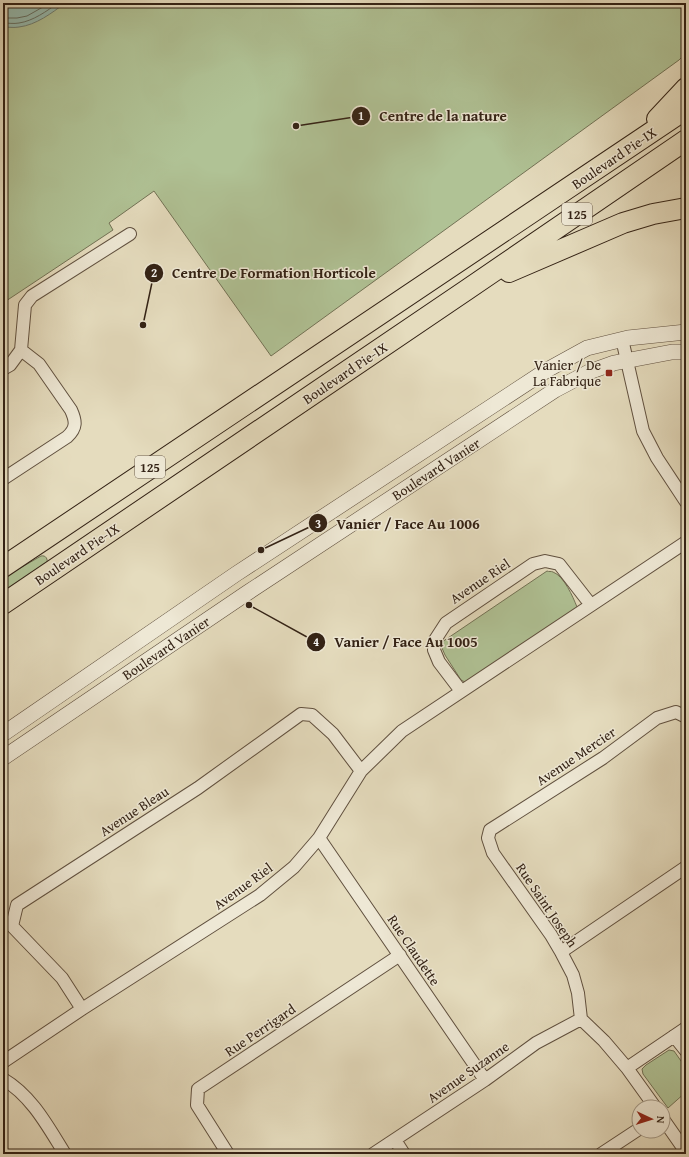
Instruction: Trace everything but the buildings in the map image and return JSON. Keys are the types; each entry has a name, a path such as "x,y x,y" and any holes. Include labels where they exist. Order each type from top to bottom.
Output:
{"highway":[{"path":"629,148 686,88"},
{"name":"Boulevard Pie-IX","path":"3,566 686,109"},
{"name":"Boulevard Pie-IX","path":"3,604 686,140"},
{"path":"468,289 610,228 653,214 686,208"}],"street":[{"path":"3,370 10,365 21,350 25,305 32,296 130,234"},
{"name":"Boulevard Vanier","path":"3,734 236,574 547,370 587,348 622,339 686,332"},
{"path":"622,339 643,431 657,458 686,502"},
{"path":"3,479 66,437 72,432 75,425 71,410 39,364 21,350"},
{"name":"Boulevard Vanier","path":"3,758 247,593 555,390 589,372 614,363 672,352 686,352"},
{"name":"Avenue Riel","path":"3,1062 82,1009 260,895 294,867 319,838 361,771 402,731 686,542"},
{"name":"Avenue Riel","path":"461,691 439,662 434,650 435,640 446,623 533,564 545,561 559,564 592,605"},
{"name":"Avenue Mercier","path":"488,838 490,830 603,758 657,718 676,712 686,717"},
{"name":"Avenue Bleau","path":"82,1009 62,978 12,926 17,905 198,788 301,714 312,715 333,734 361,771"},
{"name":"Rue Claudette","path":"319,838 485,1080"},
{"name":"Rue Saint Joseph","path":"488,838 493,853 552,935 561,952 572,975 578,993 580,1019"},
{"path":"561,952 686,867"},
{"name":"Rue Perrigard","path":"228,1154 197,1105 198,1089 400,955"},
{"path":"580,1019 604,1041 627,1068 649,1099"},
{"name":"Avenue Suzanne","path":"374,1154 485,1080 536,1043 580,1019"},
{"path":"627,1068 686,1028"},
{"path":"674,1036 686,1051"},
{"path":"3,1079 23,1094 42,1118 66,1154"},
{"path":"671,1130 686,1152"},
{"path":"601,1154 631,1134"},
{"path":"395,1140 404,1154"}],"green space":[{"path":"3,3 686,3 686,53 679,60 271,356 154,191 109,223 113,230 3,303"},
{"path":"41,556 46,558 47,564 3,595 3,578"},
{"path":"547,571 557,574 568,587 577,607 573,614 467,683 461,680 445,655 442,648 442,642"},
{"path":"669,1050 674,1051 686,1068 686,1092 671,1105 671,1099 661,1099 643,1074 642,1069"}],"water":[{"path":"3,3 65,3 32,24 17,27 3,27"}],"place":[{"name":"Centre de la nature","path":"296,126"},
{"name":"Centre De Formation Horticole","path":"143,325"},
{"name":"Vanier / De La Fabrique","path":"609,373"},
{"name":"Vanier / Face Au 1006","path":"261,550"},
{"name":"Vanier / Face Au 1005","path":"249,605"}]}
